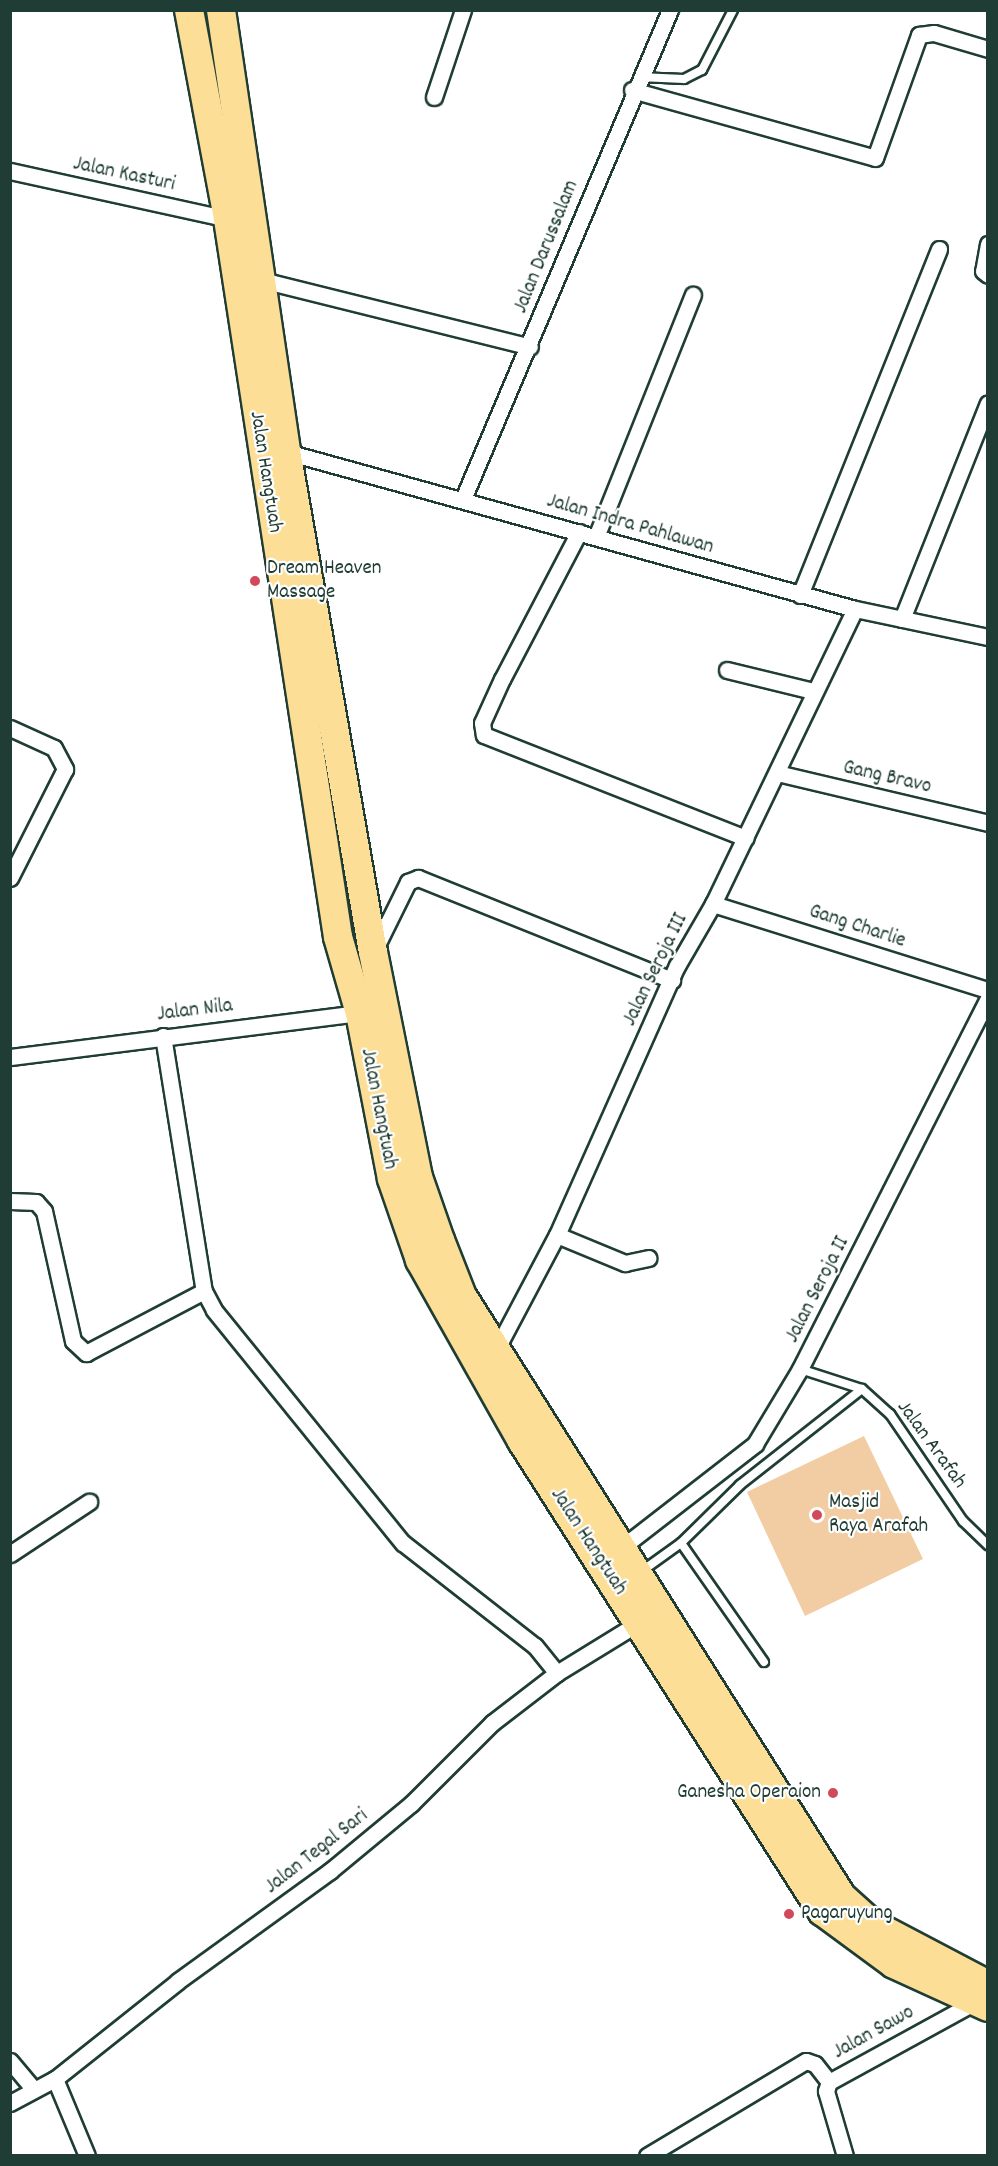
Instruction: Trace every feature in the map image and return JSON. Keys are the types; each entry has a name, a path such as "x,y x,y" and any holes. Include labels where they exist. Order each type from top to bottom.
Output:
{"highway":[{"name":"Jalan Hangtuah","path":"189,10 373,952 373,1011 392,1179 420,1260 534,1435 640,1622 822,1911 894,1964 983,1998"},
{"name":"Jalan Hangtuah","path":"221,10 262,279 274,453 338,937 373,1011 418,1177 462,1296 496,1350 534,1435 639,1574 842,1897 872,1924 983,1998"}],"street":[{"path":"434,97 463,10"},
{"name":"Jalan Darussalam","path":"463,499 530,347 635,84 669,10"},
{"path":"635,84 875,158 919,35 934,33 987,48"},
{"name":"Jalan Kasturi","path":"10,171 228,219"},
{"path":"987,244 983,271 987,275"},
{"path":"800,595 939,249"},
{"path":"262,279 530,347"},
{"path":"596,537 693,295"},
{"path":"902,619 987,403"},
{"name":"Jalan Indra Pahlawan","path":"274,453 463,499 800,595 987,637"},
{"path":"579,532 502,679 482,723 484,735 745,838"},
{"name":"Jalan Seroja III","path":"496,1350 557,1235 672,980 713,904 777,773 813,691 855,609"},
{"path":"727,670 813,691"},
{"path":"10,728 54,748 65,769 11,875"},
{"name":"Gang Bravo","path":"777,773 987,823"},
{"path":"373,952 408,882 418,878 672,980"},
{"name":"Gang Charlie","path":"713,904 987,990"},
{"name":"Jalan Seroja II","path":"621,1548 755,1444 800,1369 983,1018 987,999"},
{"name":"Jalan Nila","path":"10,1057 373,1011"},
{"path":"163,1036 204,1291 403,1542 535,1646 557,1673"},
{"path":"10,1201 36,1202 44,1211 73,1341 86,1353 204,1291"},
{"path":"557,1235 626,1263 648,1258"},
{"path":"10,1554 89,1502"},
{"name":"Jalan Tegal Sari","path":"10,2103 33,2088 55,2079 177,1981 330,1871 411,1804 492,1723 557,1673 640,1622"},
{"name":"Jalan Sawo","path":"845,2156 826,2091 829,2082 983,1998"},
{"path":"10,2061 33,2088"},
{"path":"647,2156 806,2061 814,2064 829,2082"},
{"path":"55,2079 87,2156"}],"lane":[{"path":"635,84 684,79 702,70 732,10"},
{"name":"Jalan Arafah","path":"800,1369 862,1389 890,1414 963,1521 987,1545"},
{"path":"639,1574 681,1544 740,1485 862,1389"},
{"path":"681,1544 764,1662"}],"building":[{"path":"864,1436 923,1559 805,1616 747,1492"}],"place":[{"name":"Dream Heaven Massage","path":"255,581"},
{"name":"Masjid Raya Arafah","path":"817,1515"},
{"name":"Ganesha Operaion","path":"833,1793"},
{"name":"Pagaruyung","path":"789,1914"}]}
